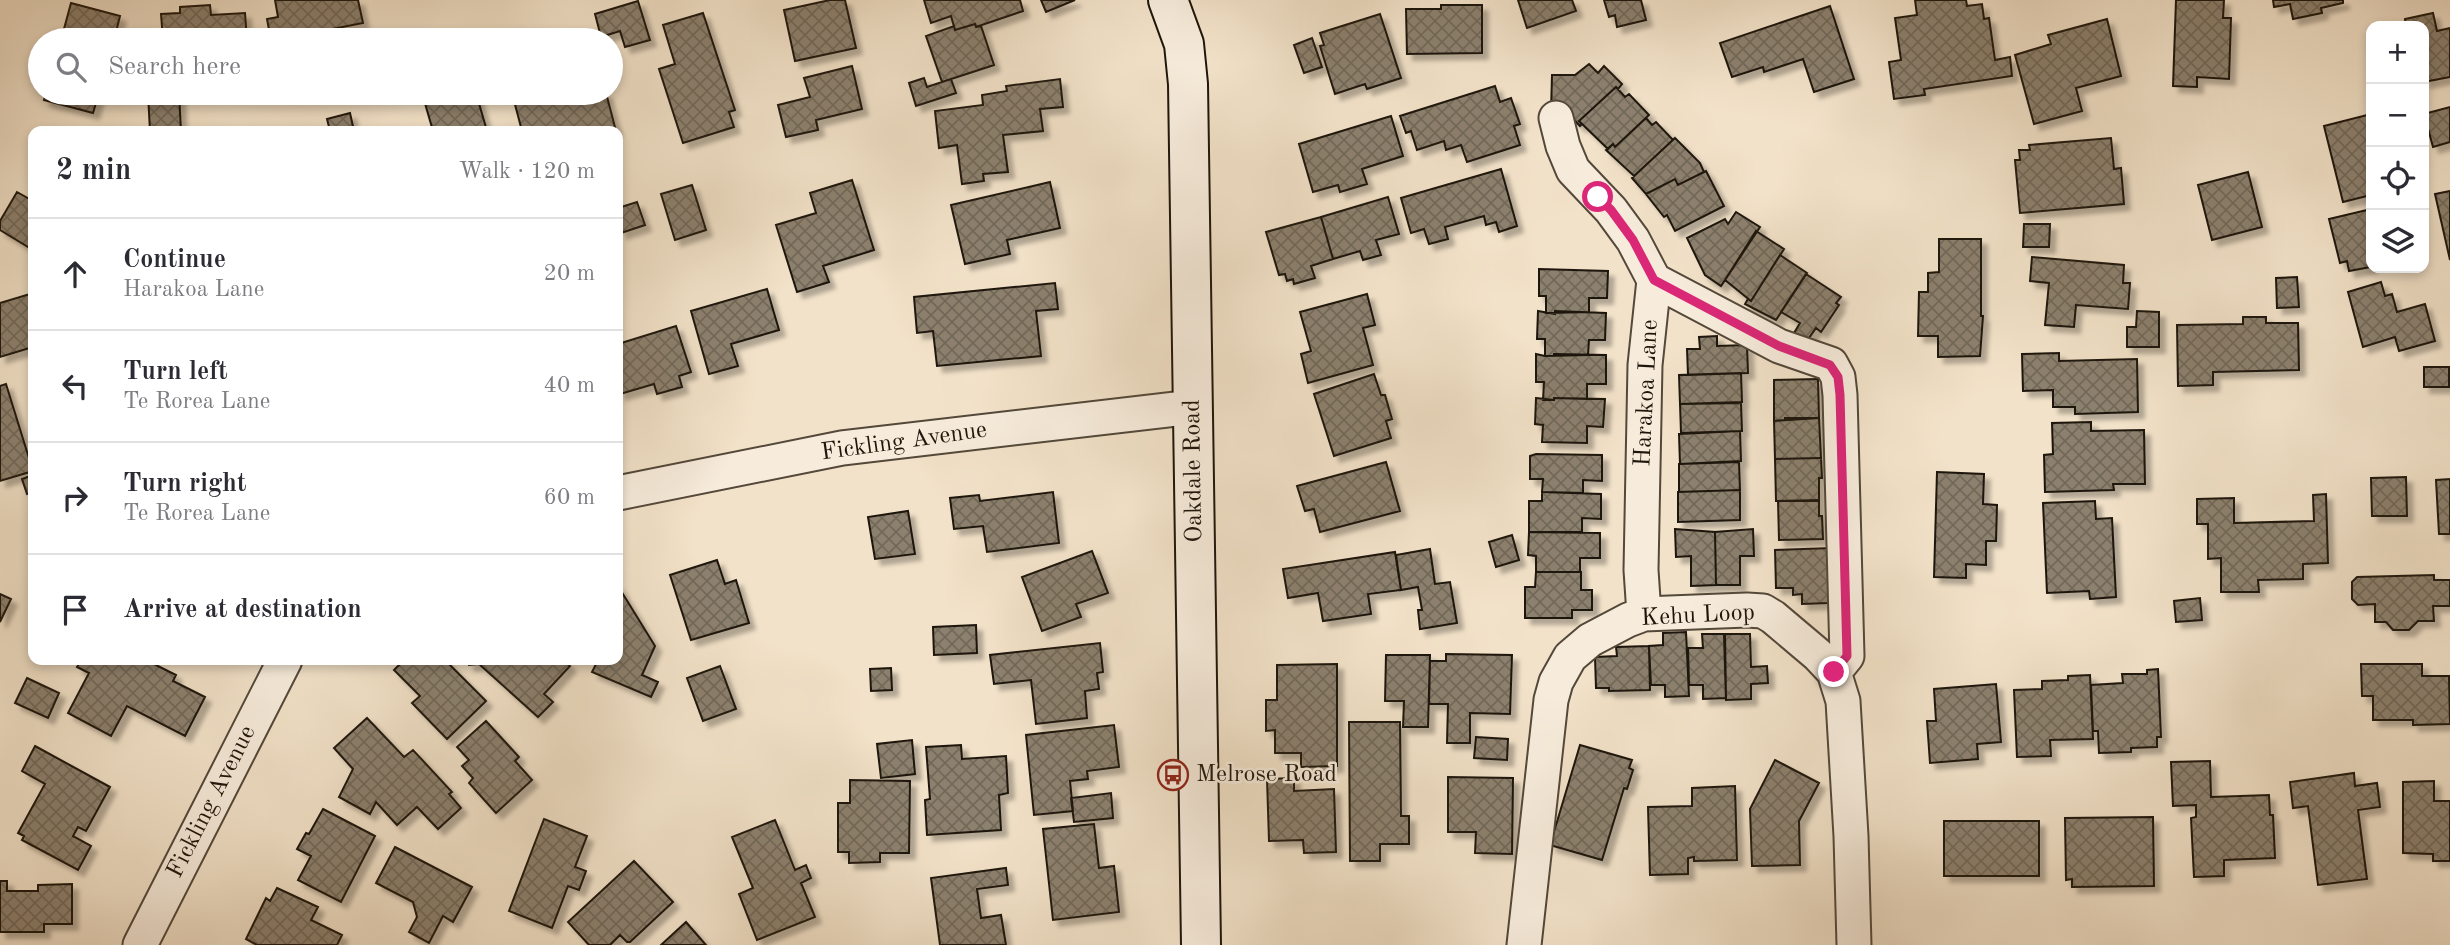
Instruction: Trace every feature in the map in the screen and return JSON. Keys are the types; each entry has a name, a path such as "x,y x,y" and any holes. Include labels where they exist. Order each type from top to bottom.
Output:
{"street":[{"name":"Oakdale Road","path":"1168,0 1184,44 1188,84 1201,945"},
{"path":"1556,118 1573,170 1611,210 1633,240 1654,280 1779,346 1830,365 1835,370 1840,395 1847,656 1834,672 1843,701 1854,945"},
{"name":"Harakoa Lane","path":"1644,614 1641,570 1645,365 1654,280"},
{"name":"Fickling Avenue","path":"623,492 842,448 1193,407"},
{"name":"Kehu Loop","path":"1524,945 1538,804 1556,682 1570,657 1590,640 1644,614 1763,611 1787,628 1834,672"},
{"name":"Fickling Avenue","path":"140,945 282,665"}],"building":[{"path":"275,0 358,0 363,23 337,28 269,28 267,19 278,17"},
{"path":"830,0 845,0 856,48 795,61 784,10"},
{"path":"924,0 1020,0 1023,11 976,27 975,24 955,30 951,16 931,23"},
{"path":"1041,0 1075,0 1046,12"},
{"path":"1518,0 1572,0 1576,11 1527,28"},
{"path":"1604,0 1641,0 1646,20 1617,27 1615,15 1609,17"},
{"path":"1915,0 1966,0 1967,6 1982,4 1984,19 1989,18 1995,60 2010,57 2012,76 1924,89 1925,95 1894,99 1889,62 1901,60 1895,18 1917,15"},
{"path":"2176,0 2224,0 2223,18 2231,18 2229,79 2197,77 2197,87 2173,86"},
{"path":"2273,0 2343,0 2343,3 2321,8 2322,13 2293,19 2290,4 2274,7"},
{"path":"638,1 650,40 625,47 623,28 599,28 595,14"},
{"path":"71,3 120,16 117,28 64,28"},
{"path":"210,5 211,15 245,13 246,28 162,28 161,14 180,13 180,7"},
{"path":"1441,5 1482,5 1482,53 1407,54 1406,9 1441,9"},
{"path":"1830,6 1854,79 1814,92 1803,59 1764,72 1763,67 1732,77 1720,43"},
{"path":"703,13 735,110 729,112 734,127 683,143 659,69 675,64 663,25"},
{"path":"2433,13 2437,31 2450,28 2450,77 2429,81 2429,21 2405,19"},
{"path":"1380,14 1401,78 1367,89 1365,84 1335,94 1320,46 1324,45 1320,33"},
{"path":"2107,19 2121,76 2076,88 2082,111 2034,124 2015,55 2051,44 2048,35"},
{"path":"975,24 976,27 981,26 994,65 942,82 926,36 954,26 955,30"},
{"path":"1312,38 1322,67 1304,73 1294,45"},
{"path":"1589,64 1598,73 1604,66 1622,84 1579,121 1582,124 1580,126 1566,112 1551,112 1552,75 1575,75"},
{"path":"852,66 862,109 816,120 818,130 786,137 778,105 810,97 804,78"},
{"path":"924,78 927,87 951,79 956,93 916,106 909,83"},
{"path":"1060,79 1063,107 1040,109 1043,131 1003,135 1008,172 983,174 984,181 962,184 957,145 939,148 935,111 983,105 982,95 1007,91 1006,86"},
{"path":"1495,86 1500,102 1511,98 1520,124 1514,126 1520,145 1467,162 1461,145 1446,150 1444,141 1417,150 1411,131 1406,133 1400,116"},
{"path":"1616,87 1625,97 1629,94 1649,115 1615,147 1613,144 1608,149 1579,121"},
{"path":"63,105 95,105 93,113"},
{"path":"149,105 180,105 181,126 150,126"},
{"path":"425,105 479,105 486,126 432,126"},
{"path":"515,105 609,105 615,126 521,126"},
{"path":"2450,107 2450,142 2433,147 2429,132 2429,113"},
{"path":"350,113 353,126 329,126 327,119"},
{"path":"2366,115 2366,196 2343,202 2324,126"},
{"path":"1391,116 1403,156 1362,169 1367,184 1340,192 1338,185 1313,192 1299,144"},
{"path":"1646,118 1652,125 1656,122 1673,140 1634,176 1606,150 1613,144 1615,147"},
{"path":"1675,138 1700,163 1704,172 1678,185 1675,179 1646,194 1632,178"},
{"path":"2111,138 2114,169 2121,168 2124,204 2020,213 2015,160 2020,160 2019,150 2030,150 2029,145"},
{"path":"1501,169 1517,226 1499,232 1496,222 1486,225 1484,216 1445,227 1448,239 1429,244 1424,229 1411,233 1401,198"},
{"path":"1706,171 1724,206 1675,231 1667,215 1664,217 1646,194 1675,179 1678,185"},
{"path":"2248,172 2262,227 2212,240 2198,185"},
{"path":"852,180 874,250 823,266 829,282 797,292 776,225 816,213 810,193"},
{"path":"1050,182 1060,228 1007,240 1010,254 965,264 951,205"},
{"path":"692,185 706,230 675,240 661,194"},
{"path":"2450,191 2450,260 2435,194"},
{"path":"17,192 28,198 28,247 0,230 0,221"},
{"path":"1388,197 1399,234 1376,240 1381,255 1363,260 1360,251 1333,259 1321,217"},
{"path":"637,202 645,225 623,232 623,206"},
{"path":"2366,210 2366,268 2349,271 2347,261 2340,263 2329,219"},
{"path":"1736,212 1760,227 1721,286 1705,275 1687,238 1725,219 1728,224"},
{"path":"1321,217 1333,259 1311,266 1315,278 1294,284 1293,279 1287,281 1285,274 1279,275 1266,232"},
{"path":"2024,224 2050,224 2049,247 2023,247"},
{"path":"1756,231 1784,249 1751,301 1725,280"},
{"path":"1939,239 1981,239 1983,316 1980,356 1938,357 1938,336 1918,336 1919,292 1928,292 1928,273 1939,272"},
{"path":"1780,255 1807,273 1776,320 1745,304 1748,299 1751,301"},
{"path":"2032,257 2124,265 2123,283 2130,283 2128,309 2076,305 2074,327 2045,325 2049,283 2030,281"},
{"path":"1539,269 1608,271 1607,298 1589,298 1589,312 1546,313 1546,296 1539,296"},
{"path":"1806,274 1841,297 1836,303 1839,305 1821,332 1816,328 1807,341 1794,333 1800,323 1781,312"},
{"path":"2297,277 2299,307 2277,308 2276,278"},
{"path":"2381,282 2385,296 2392,294 2397,312 2425,304 2435,341 2399,351 2395,337 2363,347 2348,292"},
{"path":"1055,283 1058,309 1036,311 1041,356 937,366 933,331 917,333 914,297"},
{"path":"767,289 779,330 731,344 738,366 709,374 691,311"},
{"path":"1367,294 1375,325 1363,328 1373,365 1308,383 1301,354 1311,351 1300,312"},
{"path":"28,295 28,349 0,357 0,303"},
{"path":"1538,311 1555,314 1555,311 1606,313 1605,340 1589,340 1588,355 1545,356 1545,339 1537,339"},
{"path":"2137,311 2159,312 2159,347 2127,347 2127,327 2136,327"},
{"path":"2243,317 2266,317 2266,323 2298,323 2299,370 2213,372 2213,385 2178,386 2177,325 2243,324"},
{"path":"676,326 691,372 679,376 682,387 657,394 654,384 623,393 623,342"},
{"path":"1717,336 1717,346 1747,345 1748,373 1688,375 1687,349 1700,349 1699,337"},
{"path":"2059,353 2059,361 2137,359 2138,412 2075,414 2075,407 2053,407 2053,390 2023,391 2022,354"},
{"path":"1536,354 1606,355 1606,384 1587,384 1587,399 1543,400 1544,382 1536,382"},
{"path":"2424,367 2449,367 2449,387 2424,387"},
{"path":"1741,373 1742,402 1680,404 1679,375"},
{"path":"1374,374 1381,395 1385,395 1392,419 1386,421 1391,438 1334,456 1314,394"},
{"path":"1818,379 1819,418 1774,421 1774,380"},
{"path":"6,384 28,455 28,473 0,481 0,386"},
{"path":"1536,398 1605,399 1603,427 1587,426 1587,443 1542,442 1543,425 1535,424"},
{"path":"1741,403 1742,431 1681,433 1680,404"},
{"path":"1785,418 1819,418 1821,458 1775,459 1774,421"},
{"path":"2091,422 2091,431 2144,430 2145,484 2113,484 2114,490 2045,492 2044,455 2053,454 2052,423"},
{"path":"1740,431 1741,461 1680,464 1679,434"},
{"path":"1602,455 1602,481 1583,480 1583,493 1542,492 1543,479 1530,479 1530,456"},
{"path":"1821,458 1819,501 1776,501 1775,459"},
{"path":"1386,462 1400,511 1320,532 1314,509 1305,511 1297,486"},
{"path":"1739,462 1740,490 1679,492 1679,464"},
{"path":"1937,472 1984,474 1983,504 1997,505 1996,541 1986,541 1986,565 1966,564 1966,578 1934,577"},
{"path":"28,477 28,494 27,494 22,479"},
{"path":"2406,477 2407,516 2372,516 2371,478"},
{"path":"2450,479 2450,534 2439,534 2436,480"},
{"path":"1740,490 1740,520 1678,522 1678,492"},
{"path":"1053,492 1059,543 987,552 983,526 954,529 950,498 979,495 980,501"},
{"path":"1542,492 1601,494 1601,519 1582,518 1582,532 1529,532 1529,501 1542,501"},
{"path":"2326,494 2328,563 2303,564 2303,579 2258,580 2259,592 2221,592 2221,558 2208,559 2208,524 2197,524 2197,499 2234,498 2234,523 2314,521 2313,495"},
{"path":"1819,500 1823,539 1779,540 1778,501"},
{"path":"2095,501 2096,519 2112,518 2116,597 2090,599 2089,591 2047,593 2043,503"},
{"path":"908,511 915,554 875,559 868,517"},
{"path":"1675,529 1715,532 1716,585 1691,586 1691,556 1676,557"},
{"path":"1753,529 1754,556 1740,556 1740,585 1716,585 1715,532"},
{"path":"1529,532 1600,533 1600,558 1580,558 1580,572 1536,572 1536,556 1528,555"},
{"path":"1512,535 1519,560 1496,567 1489,542"},
{"path":"1832,548 1833,583 1828,583 1828,603 1802,604 1802,594 1793,595 1793,588 1776,588 1775,550"},
{"path":"1430,549 1435,584 1450,582 1457,623 1420,629 1418,610 1422,610 1418,587 1401,590 1396,555"},
{"path":"1092,551 1108,593 1076,604 1081,617 1042,631 1022,577"},
{"path":"1395,552 1401,590 1368,594 1371,614 1323,621 1318,593 1288,598 1283,569"},
{"path":"717,560 725,584 736,580 749,623 691,640 670,575"},
{"path":"1536,572 1581,572 1581,590 1592,590 1592,610 1572,610 1572,618 1525,618 1525,587 1535,587"},
{"path":"2434,575 2434,580 2450,580 2450,606 2433,606 2434,621 2418,621 2409,630 2393,630 2386,622 2375,622 2375,604 2358,605 2352,599 2352,582 2357,577"},
{"path":"0,594 11,599 0,622"},
{"path":"623,594 655,646 642,675 658,682 651,697 592,672 596,665 623,665"},
{"path":"2200,598 2202,620 2176,622 2174,601"},
{"path":"976,625 977,653 934,655 933,627"},
{"path":"1686,632 1689,696 1665,697 1665,685 1651,685 1649,646 1663,645 1663,633"},
{"path":"1702,634 1725,634 1726,698 1703,699 1703,685 1689,685 1688,648 1703,648"},
{"path":"1724,634 1750,634 1751,667 1767,666 1768,683 1751,684 1751,699 1726,700"},
{"path":"1100,643 1103,672 1097,673 1099,689 1085,691 1087,718 1036,724 1031,680 994,684 990,655"},
{"path":"1649,646 1650,690 1609,691 1609,688 1596,688 1595,657 1617,656 1616,647"},
{"path":"1446,654 1512,655 1510,714 1470,713 1470,743 1447,743 1448,704 1429,704 1430,661 1446,661"},
{"path":"1386,655 1430,655 1428,727 1403,727 1404,701 1385,701"},
{"path":"1337,664 1337,766 1301,767 1301,753 1275,753 1275,730 1266,731 1266,700 1277,700 1277,665"},
{"path":"2361,664 2422,664 2422,676 2449,676 2450,724 2413,725 2413,720 2373,720 2373,696 2362,696"},
{"path":"156,665 176,675 173,681 205,697 185,736 127,706 111,736 68,713 89,673 77,667"},
{"path":"399,665 450,665 486,701 447,739 412,703 420,696 394,670"},
{"path":"480,665 569,665 544,694 553,702 538,717"},
{"path":"720,666 736,709 703,721 687,678"},
{"path":"891,668 892,690 871,691 870,669"},
{"path":"2158,669 2161,737 2157,737 2157,747 2131,748 2131,752 2099,753 2098,731 2093,731 2091,685 2123,683 2122,674 2147,674 2147,670"},
{"path":"2090,675 2093,739 2050,740 2051,756 2017,757 2014,690 2042,689 2042,681 2068,680 2068,676"},
{"path":"27,678 59,693 48,718 15,703"},
{"path":"1996,684 2001,742 1977,744 1978,759 1930,763 1927,721 1936,721 1934,689"},
{"path":"367,718 404,757 413,750 452,792 449,794 461,808 438,829 417,807 397,825 376,802 370,814 339,797 353,769 334,748"},
{"path":"486,721 519,757 515,761 532,780 496,813 469,783 473,778 462,766 469,760 457,747"},
{"path":"1349,722 1400,722 1401,816 1409,816 1409,844 1380,844 1380,861 1350,861"},
{"path":"1114,725 1119,767 1087,771 1088,779 1070,781 1073,811 1034,815 1026,735"},
{"path":"1476,737 1508,739 1507,760 1474,758"},
{"path":"912,740 915,774 881,778 877,744"},
{"path":"961,745 962,759 1006,756 1008,793 999,795 1001,830 927,835 925,800 930,799 926,747"},
{"path":"1580,745 1632,760 1629,768 1633,770 1627,789 1624,788 1602,860 1550,845"},
{"path":"35,746 110,787 86,831 78,827 73,836 91,846 78,870 22,840 24,836 18,833 45,784 22,771"},
{"path":"1775,760 1819,783 1799,821 1800,865 1752,866 1750,809"},
{"path":"2210,761 2211,797 2269,795 2275,858 2224,860 2224,876 2194,877 2191,818 2196,817 2196,805 2173,806 2171,762"},
{"path":"2354,773 2355,786 2377,783 2380,807 2358,810 2367,879 2318,885 2308,806 2293,808 2290,782"},
{"path":"1448,777 1513,778 1512,854 1475,853 1476,832 1448,832"},
{"path":"1294,778 1294,791 1334,789 1336,852 1304,853 1303,840 1269,841 1267,779"},
{"path":"850,780 910,781 909,853 880,853 880,862 849,863 849,852 838,852 838,803 850,803"},
{"path":"2434,781 2434,801 2450,801 2450,861 2433,861 2433,854 2403,853 2403,782"},
{"path":"1735,786 1737,860 1694,861 1694,857 1688,858 1688,874 1650,875 1648,807 1692,806 1692,788"},
{"path":"1111,793 1113,818 1074,822 1071,798"},
{"path":"323,809 375,836 341,902 298,880 311,856 297,849"},
{"path":"2153,817 2154,886 2072,887 2072,879 2066,880 2065,818"},
{"path":"544,819 587,836 575,867 586,871 579,890 568,886 552,928 509,911"},
{"path":"775,820 795,870 806,865 811,878 801,883 815,917 757,940 739,894 753,888 732,837"},
{"path":"1944,821 2039,821 2039,876 1944,876"},
{"path":"1094,824 1099,868 1114,866 1119,912 1053,920 1043,829"},
{"path":"395,847 472,887 453,922 443,916 429,943 409,932 417,917 413,902 376,883"},
{"path":"634,861 673,902 630,942 620,935 610,945 589,945 568,922"},
{"path":"1006,868 1008,885 977,889 981,918 1001,915 1006,945 940,945 931,878"},
{"path":"0,881 7,881 7,891 38,891 38,885 72,884 72,924 44,924 44,932 0,932"},
{"path":"277,888 318,907 311,920 342,935 337,945 257,945 246,939 266,898 270,901"},
{"path":"686,922 706,945 661,945"}],"place":[{"name":"Melrose Road","path":"1173,775"}],"route":[{"path":"1598,197 1633,240 1654,280 1779,346 1830,365 1835,370 1840,395 1847,656 1834,672"}]}
